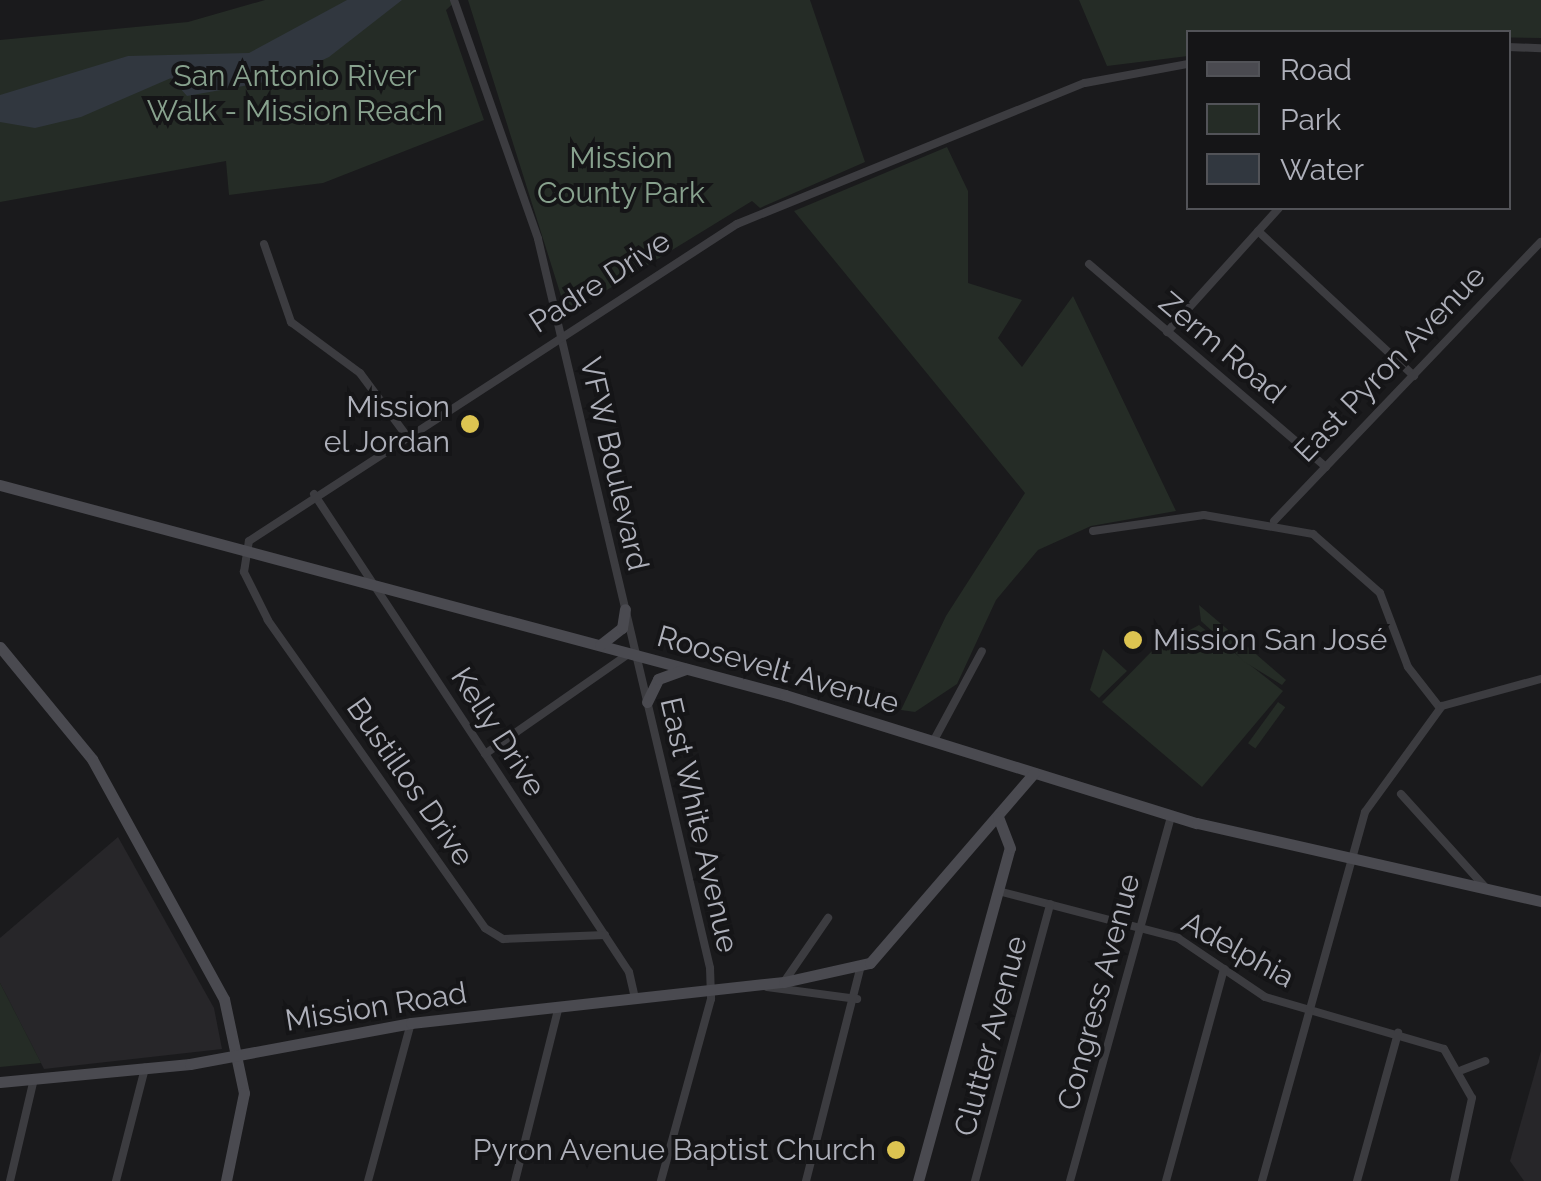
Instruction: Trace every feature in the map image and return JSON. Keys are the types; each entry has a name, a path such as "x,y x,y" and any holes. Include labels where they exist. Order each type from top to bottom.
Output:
{"main road":[{"name":"Roosevelt Avenue","path":"0,485 688,668 1171,816 1541,901"},
{"path":"600,645 622,628 626,609"},
{"path":"0,647 92,759 224,1000 238,1056 244,1106 226,1181"},
{"path":"647,702 658,679 688,668"},
{"name":"Mission Road","path":"0,1082 238,1056 411,1023 784,982 861,965 888,950 1034,774"},
{"path":"918,1181 1011,838 998,818"}],"street":[{"name":"VFW Boulevard","path":"455,1 561,334 626,609 633,654"},
{"path":"1511,47 1541,48"},
{"name":"Padre Drive","path":"244,551 262,526 737,224 1086,83 1186,64"},
{"path":"1167,332 1277,210"},
{"path":"1258,230 1414,376"},
{"name":"East Pyron Avenue","path":"1274,521 1541,242"},
{"path":"264,244 291,322 369,381 406,435"},
{"name":"Zerm Road","path":"1088,264 1326,467"},
{"name":"Kelly Drive","path":"314,494 605,935 635,997"},
{"path":"1094,531 1204,515 1274,521 1322,540 1374,585 1408,667 1440,708"},
{"name":"Bustillos Drive","path":"244,551 268,620 484,928 503,939 605,935"},
{"path":"933,742 982,651"},
{"path":"486,754 633,654"},
{"name":"East White Avenue","path":"633,654 711,990 661,1181"},
{"path":"1262,1181 1350,858 1369,805 1440,708 1541,679"},
{"path":"1401,794 1486,888"},
{"name":"Congress Avenue","path":"1070,1181 1171,816"},
{"name":"Adelphia","path":"998,891 1189,942 1266,998 1444,1049 1462,1070"},
{"name":"Clutter Avenue","path":"976,1181 1050,904"},
{"path":"784,982 828,918"},
{"path":"806,1181 857,998 861,965"},
{"path":"1166,1181 1224,969"},
{"name":"Mission Road","path":"761,985 857,998"},
{"path":"515,1181 558,1006"},
{"path":"368,1181 411,1023"},
{"path":"1357,1181 1398,1033"},
{"path":"1454,1181 1472,1113 1462,1070 1485,1061"},
{"path":"116,1181 145,1068"},
{"path":"10,1181 34,1079"}],"shaded area":[{"path":"118,837 214,1008 222,1049 44,1069 0,983 0,938"},
{"path":"1541,1051 1541,1181 1524,1181 1510,1161"}],"green space":[{"name":"San Antonio River Walk - Mission Reach","path":"265,0 457,0 446,10 484,120 323,183 229,195 226,161 0,202 0,40 188,22"},
{"name":"Mission County Park","path":"468,0 810,0 865,162 760,208 752,201 576,309 562,299"},
{"path":"1079,0 1541,0 1541,38 1511,37 1511,30 1186,30 1186,56 1107,66"},
{"path":"947,147 968,191 968,283 1022,300 998,338 1022,367 1073,296 1176,511 1091,526 1038,550 996,600 957,684 915,712 901,710 946,616 1025,493 794,211"},
{"path":"1199,605 1240,640 1233,650 1201,621"},
{"path":"1199,625 1283,691 1202,787 1102,702 1153,650"},
{"path":"1242,642 1286,680 1282,685 1243,661 1234,651"},
{"path":"1103,649 1127,671 1099,698 1090,690"},
{"path":"1278,702 1285,707 1255,749 1248,743"},
{"path":"0,983 41,1063 0,1067"}],"water":[{"path":"347,0 402,0 329,57 282,79 187,96 171,78 81,117 35,128 0,122 0,95 128,56 249,53"}],"place":[{"name":"Mission el Jordan","path":"470,424"},
{"name":"Mission San José","path":"1133,640"},
{"name":"Pyron Avenue Baptist Church","path":"896,1150"}]}
